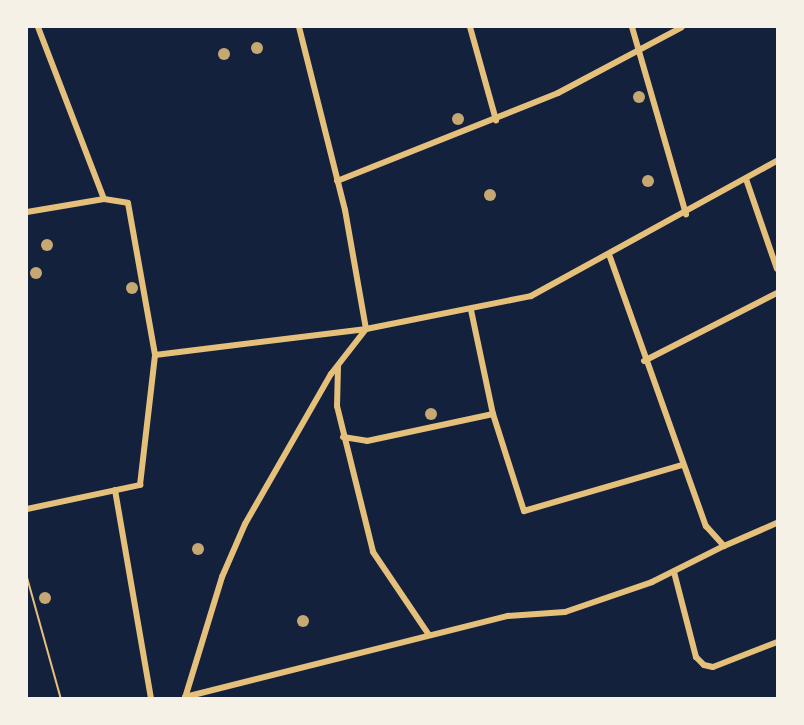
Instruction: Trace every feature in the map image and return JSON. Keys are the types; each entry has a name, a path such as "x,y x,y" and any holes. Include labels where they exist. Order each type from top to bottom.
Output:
{"street":[{"path":"38,27 104,199"},
{"path":"185,698 218,588 245,525 338,365 366,328 337,181 299,27"},
{"path":"470,27 496,120"},
{"path":"632,27 686,214"},
{"path":"337,181 496,120 682,27"},
{"path":"155,355 366,328 471,310 558,286 777,161"},
{"path":"746,179 777,269"},
{"path":"27,212 104,199 128,203 155,355 144,478 140,485 27,509"},
{"path":"610,257 644,361 706,526 724,546"},
{"path":"644,361 777,293"},
{"path":"471,310 493,414 524,511 682,465"},
{"path":"338,365 343,437 373,552 429,635"},
{"path":"343,437 367,441 493,414"},
{"path":"115,490 151,698"},
{"path":"185,698 508,616 565,612 674,572 724,546 777,523"},
{"path":"674,572 696,657 705,665 713,667 777,642"}],"path":[{"path":"27,576 61,698"}],"building":[{"path":"257,42 263,48 257,54 251,48"},
{"path":"224,48 230,54 224,60 218,54"},
{"path":"639,91 645,97 639,103 633,97"},
{"path":"458,113 464,119 458,125 452,119"},
{"path":"648,175 654,181 648,187 642,181"},
{"path":"490,189 496,195 490,201 484,195"},
{"path":"47,239 53,245 47,251 41,245"},
{"path":"36,267 42,273 36,279 30,273"},
{"path":"132,282 138,288 132,294 126,288"},
{"path":"431,408 437,414 431,420 425,414"},
{"path":"198,543 204,549 198,555 192,549"},
{"path":"45,592 51,598 45,604 39,598"},
{"path":"303,615 309,621 303,627 297,621"}]}
